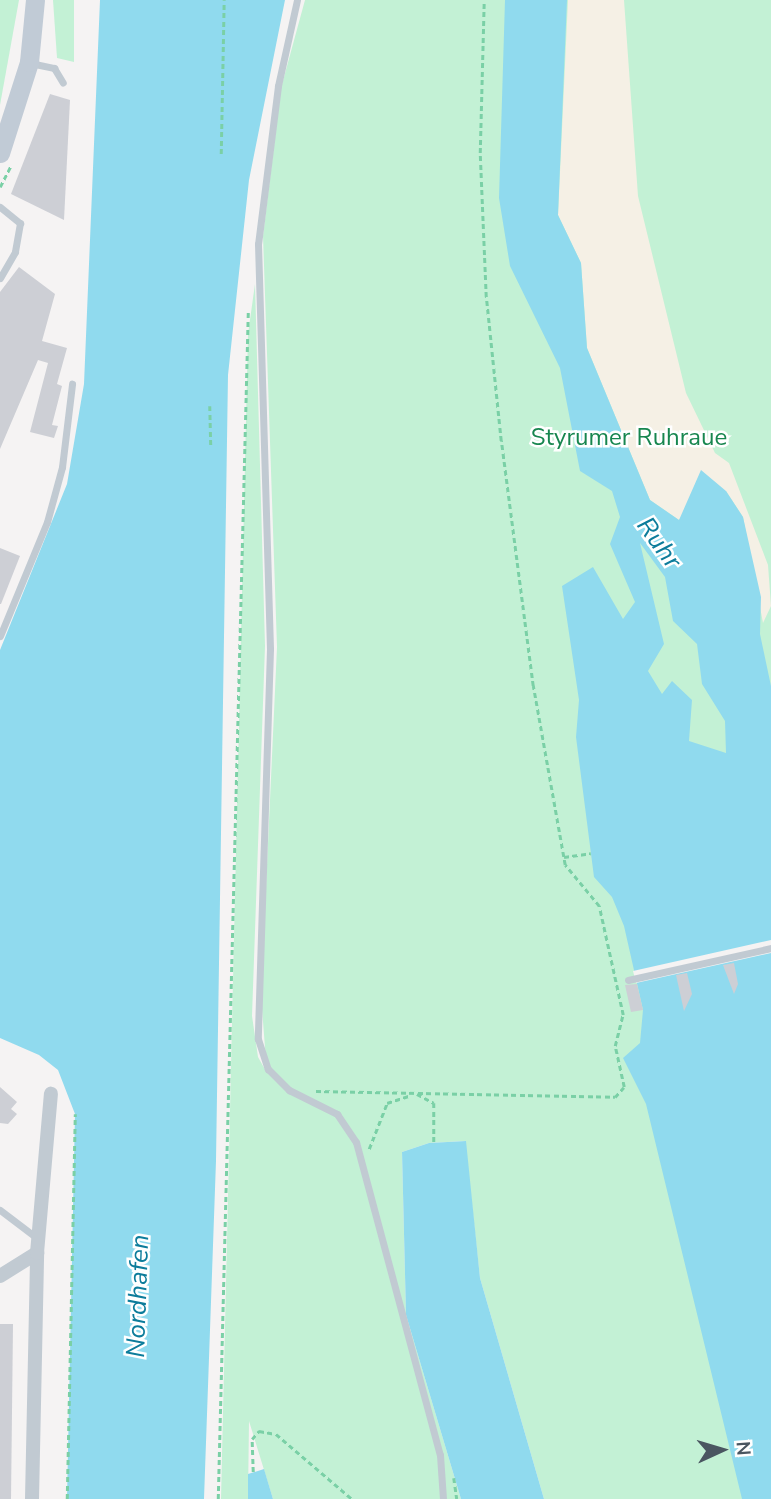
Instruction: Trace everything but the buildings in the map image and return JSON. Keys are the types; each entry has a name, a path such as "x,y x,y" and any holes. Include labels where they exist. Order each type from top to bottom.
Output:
{"main road":[{"path":"0,153 29,62 35,0"}],"street":[{"path":"32,1499 38,1246 51,1094"},
{"path":"0,1276 38,1246"}],"lane":[{"path":"298,0 278,86 257,244 270,649 257,998 258,1039 268,1069 289,1090 337,1114 356,1142 440,1455 443,1499"},
{"path":"29,62 54,68 63,83"},
{"path":"0,207 20,223 15,252 0,278"},
{"path":"0,636 47,522 62,467 72,384"},
{"path":"628,980 771,948"},
{"path":"0,1210 38,1246"}],"path":[{"path":"220,154 224,0"},
{"path":"289,1090 615,1097 624,1087 615,1046 623,1015 599,906 590,890 579,888 564,857 533,686 486,298 480,153 484,0"},
{"path":"218,1499 248,308"},
{"path":"210,406 211,448"},
{"path":"564,857 591,853"},
{"path":"362,1165 387,1104 415,1093 434,1103 434,1142"},
{"path":"68,1499 75,1114"},
{"path":"253,1472 253,1439 259,1431 276,1434 352,1499"},
{"path":"454,1478 457,1499"}],"green space":[{"path":"0,0 19,0 0,105"},
{"path":"53,0 74,0 74,62 57,58"},
{"name":"Styrumer Ruhraue","path":"305,0 771,0 771,1499 544,1499 480,1278 465,1141 429,1143 402,1152 406,1315 461,1499 273,1499 249,1421 248,1499 221,1499 248,334 255,284 265,646 252,1016 258,1057 267,1073 261,996 277,647 263,236 281,88"}],"sand":[{"path":"568,0 624,0 638,196 686,393 715,453 729,463 768,565 771,606 763,623 743,517 726,491 679,520 650,500 587,348 581,263 558,215"}],"water":[{"name":"Nordhafen","path":"100,0 285,0 249,180 228,375 216,1161 204,1499 67,1499 75,1114 58,1070 39,1055 0,1038 0,650 67,484 84,384"},
{"name":"Ruhr","path":"505,0 567,0 558,215 581,263 587,348 650,500 679,520 701,470 726,491 743,517 761,597 760,634 771,686 771,1499 742,1499 646,1104 623,1058 640,1043 643,1010 624,926 612,897 594,877 576,737 579,700 562,586 593,567 623,619 635,602 610,544 620,517 612,491 580,471 560,368 510,266 499,198","holes":["640,543 665,577 673,621 697,644 702,684 725,721 726,753 689,741 692,700 672,681 662,694 648,671 664,644"]},
{"path":"466,1141 480,1278 544,1499 461,1499 406,1315 402,1152 429,1143"},
{"path":"264,1469 273,1499 248,1499 248,1474"}],"pier":[{"path":"771,940 771,953 636,983 633,971"}]}
